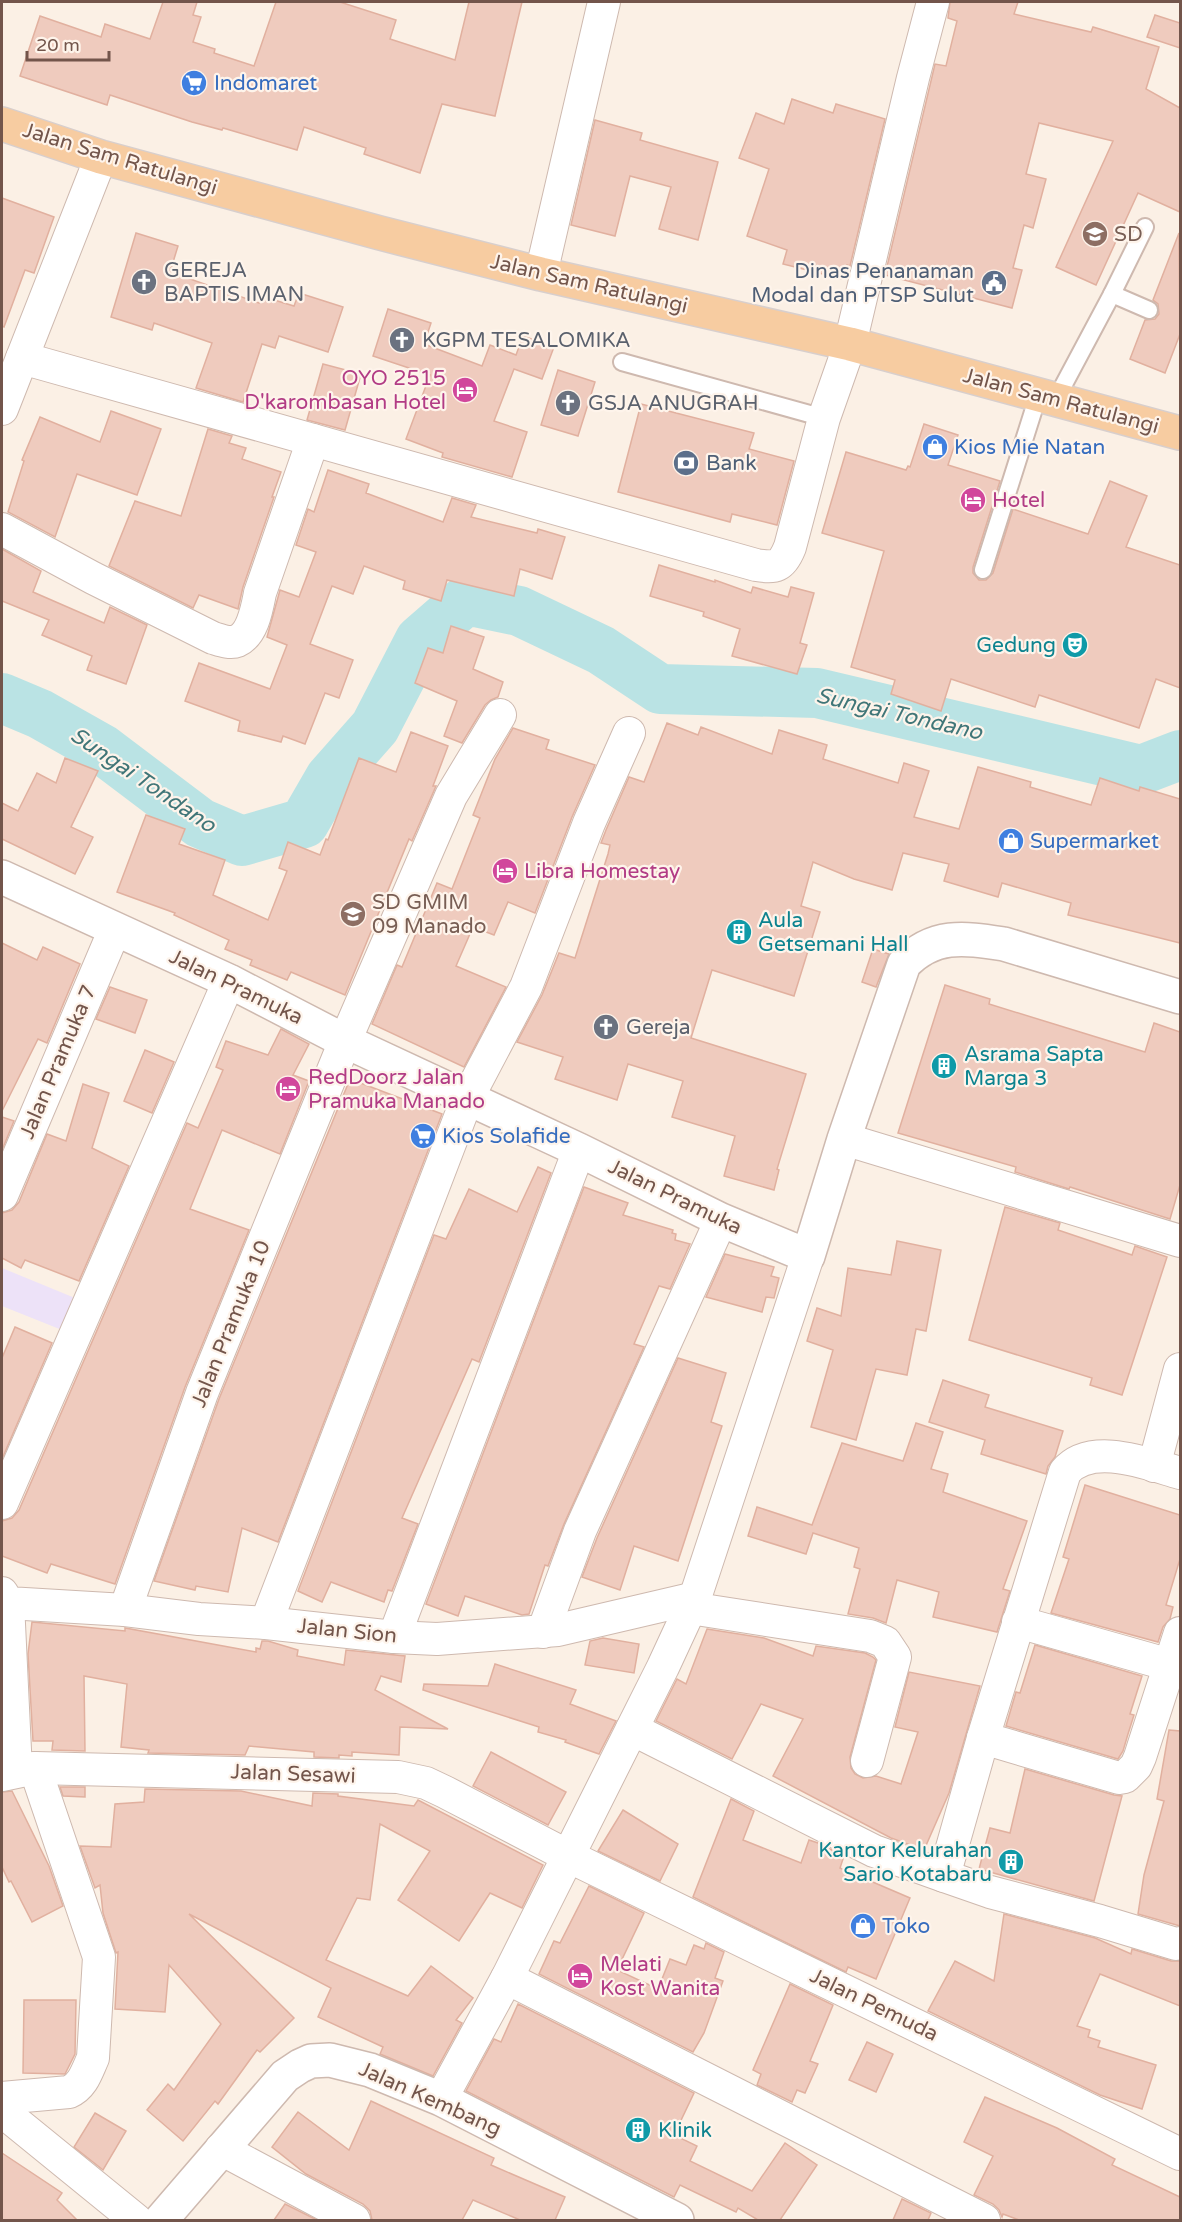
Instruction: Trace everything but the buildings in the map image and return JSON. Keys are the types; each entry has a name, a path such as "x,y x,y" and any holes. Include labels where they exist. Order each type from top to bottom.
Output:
{"main road":[{"name":"Jalan Sam Ratulangi","path":"2,124 101,157 541,274 850,344 1180,433"}],"street":[{"path":"541,274 604,2"},
{"path":"22,358 567,512 771,567 778,565 785,558 790,547 824,418 850,344 933,2"},
{"path":"2,409 101,157"},
{"path":"2,529 213,638 226,642 237,641 254,619 260,593 313,440"},
{"name":"Jalan Pramuka 10","path":"125,1610 202,1392 345,1041 451,796 500,716"},
{"path":"266,1623 467,1099 526,987 589,823 629,733"},
{"name":"Jalan Pramuka","path":"2,877 229,981 345,1041 579,1150 721,1220 808,1256"},
{"name":"Jalan Pramuka 7","path":"2,1195 115,929"},
{"path":"441,2100 507,1978 663,1667 692,1603 808,1256 843,1139 904,964 927,945 944,941 977,940 1004,944 1180,997"},
{"path":"2,1503 229,981"},
{"path":"843,1139 1180,1241"},
{"path":"394,1637 579,1150"},
{"path":"543,1632 580,1532 721,1220"},
{"path":"944,1876 982,1738 1065,1472 1073,1462 1086,1458 1118,1456 1167,1469 1180,1369"},
{"path":"2,2098 69,2092 77,2089 93,2058 99,1957 18,1771 5,1598"},
{"name":"Jalan Sion","path":"5,1598 199,1619 437,1639 543,1632 692,1603"},
{"path":"692,1603 870,1636 885,1642 895,1657 867,1761"},
{"path":"1018,1622 1170,1665"},
{"path":"982,1738 1119,1778 1125,1777 1136,1766 1140,1757 1180,1633"},
{"path":"632,1729 874,1851 990,1892 1176,1944 1180,1943"},
{"name":"Jalan Sesawi","path":"18,1771 398,1777 426,1783 568,1856"},
{"name":"Jalan Pemuda","path":"568,1856 1180,2154"},
{"path":"507,1978 984,2220"},
{"name":"Jalan Kembang","path":"161,2220 285,2076 310,2061 330,2060 370,2070 441,2100 677,2220"},
{"path":"2,2111 136,2220"},
{"path":"222,2149 354,2220"}],"lane":[{"path":"983,570 1046,398 1112,294 1144,227"},
{"path":"1112,294 1149,310"},
{"path":"622,362 824,418"}],"shaded area":[{"path":"2,1268 75,1298 62,1330 2,1306"}],"waterway":[{"name":"Sungai Tondano","path":"2,698 40,714 102,749 200,823 242,841 304,823 330,778 375,727 420,640 466,600 519,611 601,650 660,689 817,693 1141,770 1180,755"}],"place":[{"name":"Indomaret","path":"194,83"},
{"name":"SD","path":"1095,234"},
{"name":"GEREJA BAPTIS IMAN","path":"144,282"},
{"name":"Dinas Penanaman Modal dan PTSP Sulut","path":"994,283"},
{"name":"KGPM TESALOMIKA","path":"402,340"},
{"name":"OYO 2515 D'karombasan Hotel","path":"465,390"},
{"name":"GSJA ANUGRAH","path":"568,403"},
{"name":"Kios Mie Natan","path":"935,447"},
{"name":"Bank","path":"686,463"},
{"name":"Hotel","path":"973,500"},
{"name":"Gedung","path":"1075,645"},
{"name":"Supermarket","path":"1011,841"},
{"name":"Libra Homestay","path":"505,871"},
{"name":"SD GMIM 09 Manado","path":"353,914"},
{"name":"Aula Getsemani Hall","path":"739,932"},
{"name":"Gereja","path":"606,1027"},
{"name":"Asrama Sapta Marga 3","path":"944,1066"},
{"name":"RedDoorz Jalan Pramuka Manado","path":"288,1089"},
{"name":"Kios Solafide","path":"423,1136"},
{"name":"Kantor Kelurahan Sario Kotabaru","path":"1011,1862"},
{"name":"Toko","path":"863,1926"},
{"name":"Melati Kost Wanita","path":"580,1976"},
{"name":"Klinik","path":"638,2130"}]}
